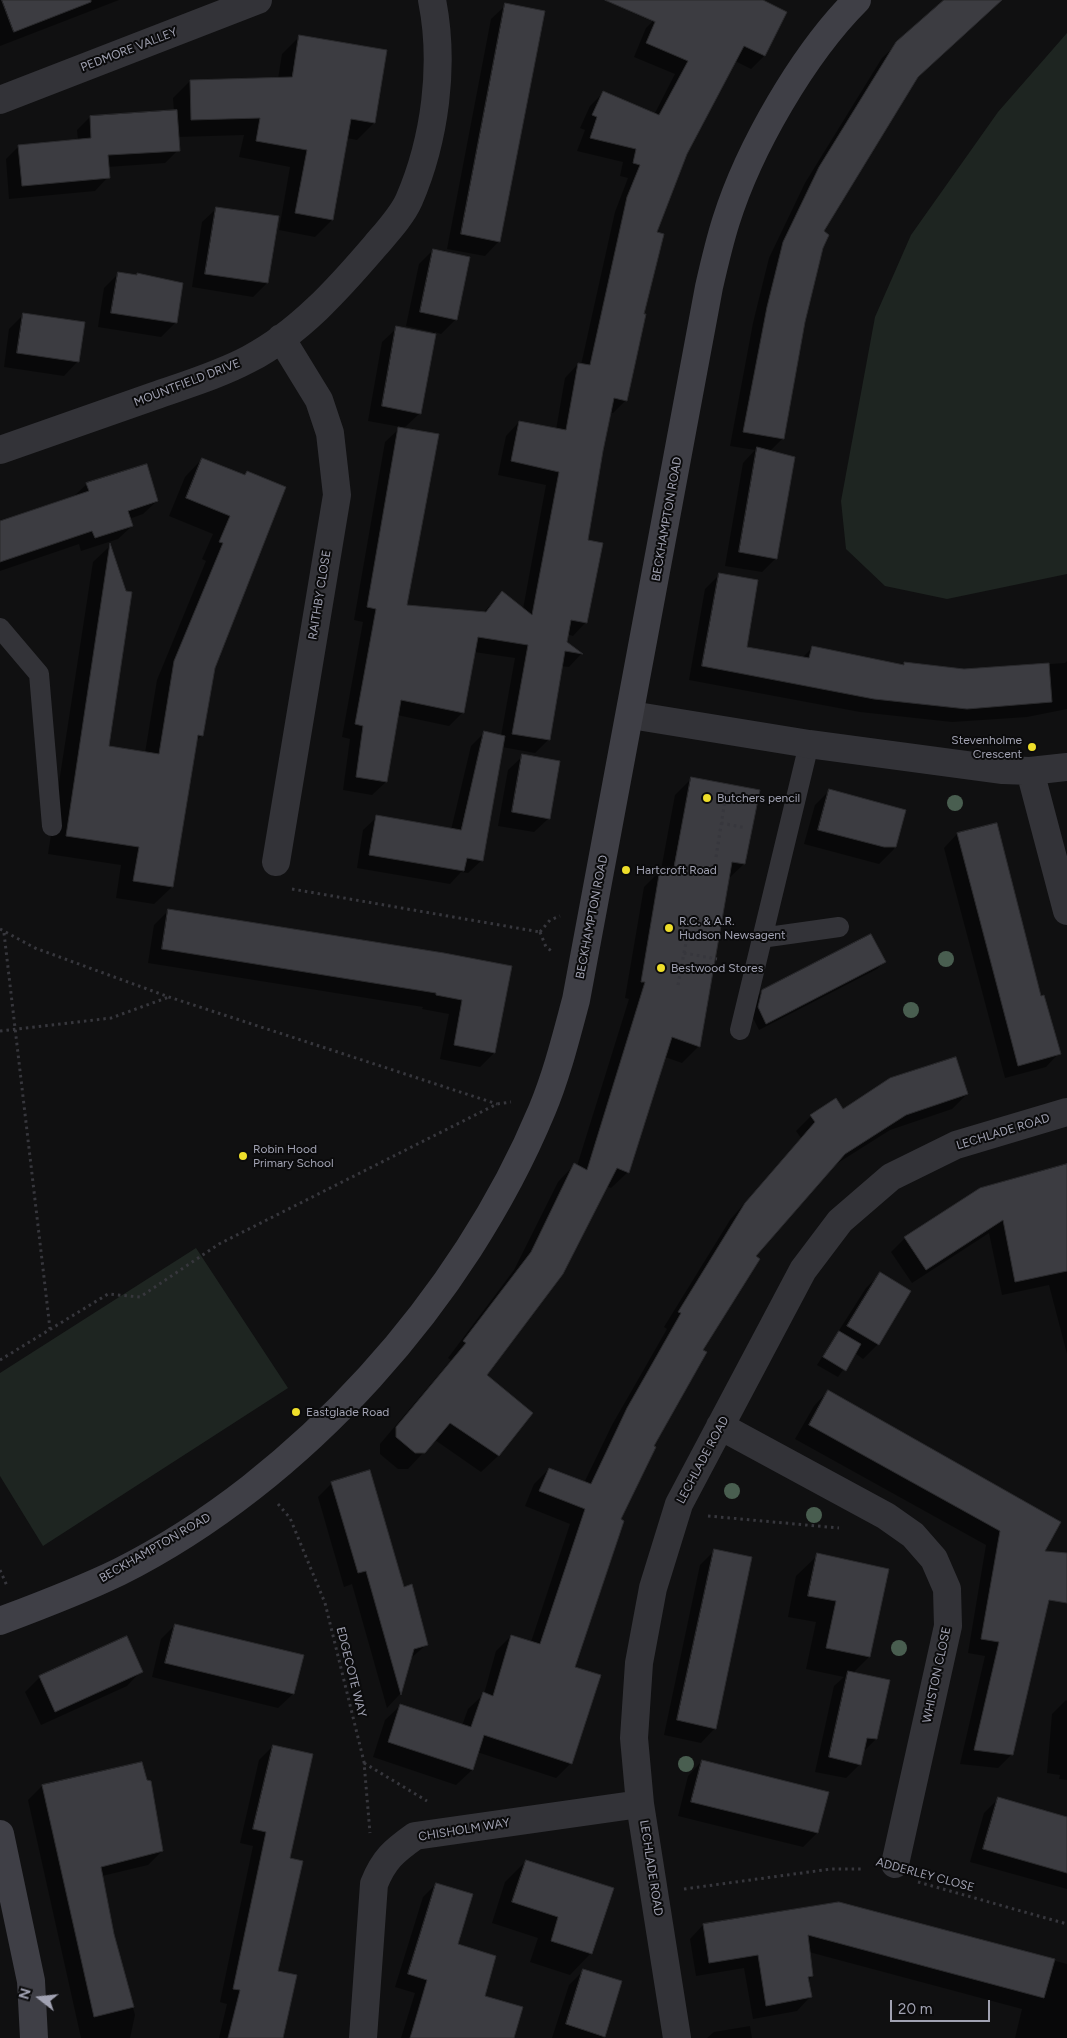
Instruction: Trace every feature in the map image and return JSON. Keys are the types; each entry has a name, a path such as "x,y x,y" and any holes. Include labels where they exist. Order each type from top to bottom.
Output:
{"street":[{"name":"PEDMORE VALLEY","path":"0,100 258,0"},
{"name":"MOUNTFIELD DRIVE","path":"0,450 214,374 250,359 314,312 347,279 384,236 408,202 422,162 435,107 438,26 432,0"},
{"name":"BECKHAMPTON ROAD","path":"0,1621 48,1604 120,1571 192,1530 259,1483 341,1406 407,1334 441,1291 494,1209 542,1109 557,1071 576,1000 631,715 709,287 726,220 752,157 782,101 809,58 852,2"},
{"name":"RAITHBY CLOSE","path":"276,862 337,495 335,461 330,433 322,408 281,338"},
{"path":"631,715 809,744 1030,772 1067,767"},
{"path":"1030,772 1067,911"},
{"name":"LECHLADE ROAD","path":"677,2038 656,1893 640,1804 634,1738 639,1663 653,1588 679,1504 803,1270 840,1221 891,1177 956,1145 1067,1112"},
{"name":"WHISTON CLOSE","path":"720,1426 886,1516 913,1535 934,1559 947,1589 948,1626 893,1871"},
{"name":"CHISHOLM WAY","path":"363,2038 374,1884 381,1866 395,1850 415,1836 640,1804"},
{"path":"0,1834 31,1981 34,2038"}],"lane":[{"path":"0,628 39,674 52,826"},
{"path":"740,1030 809,744"},
{"path":"761,938 840,927"}],"path":[{"path":"716,857 727,788"},
{"path":"721,823 746,828"},
{"path":"276,862 273,886 540,932"},
{"path":"678,985 691,916"},
{"path":"0,929 35,948 169,996 497,1104"},
{"path":"4,932 50,1329"},
{"path":"684,953 717,959"},
{"path":"0,1031 111,1018 169,996"},
{"path":"0,1360 108,1294 140,1297 219,1244 497,1104 520,1101 542,1109"},
{"name":"EDGECOTE WAY","path":"259,1483 290,1518 325,1603 364,1762 370,1837"},
{"path":"679,1504 696,1516 876,1531 886,1516"},
{"path":"0,1570 9,1591"},
{"path":"364,1762 429,1803"},
{"name":"ADDERLEY CLOSE","path":"656,1893 831,1869 893,1871 1067,1924"}],"shaded area":[{"path":"1067,33 1067,574 947,599 885,586 846,549 841,501 875,317 911,235 998,112"},
{"path":"196,1248 288,1388 43,1546 0,1476 0,1373"}],"building":[{"path":"2,0 91,0 91,2 14,32"},
{"path":"605,0 763,0 787,12 765,56 744,46 687,154 657,232 664,234 644,314 646,314 627,401 614,398 603,451 588,540 603,543 587,623 571,620 567,642 583,654 565,651 550,740 512,734 528,645 478,637 464,713 401,700 387,782 356,777 363,726 355,724 376,609 367,607 398,427 439,434 407,605 486,612 502,591 532,615 559,472 511,461 519,421 566,430 578,363 590,365 627,197 640,165 633,163 636,149 590,138 597,117 592,115 603,91 659,115 688,61 646,43 655,22"},
{"path":"944,0 1002,0 918,77 824,231 829,235 823,248 805,322 784,439 743,432 767,307 783,242 819,167 896,42"},
{"path":"505,3 545,11 500,242 461,234"},
{"path":"299,35 387,50 375,123 351,119 333,220 295,213 307,150 256,141 260,118 191,120 190,80 292,77"},
{"path":"177,110 180,151 108,155 110,178 22,186 18,145 91,138 90,116"},
{"path":"216,207 279,216 268,283 205,274"},
{"path":"433,249 470,257 457,320 420,312"},
{"path":"118,272 137,275 137,273 183,283 177,323 111,313"},
{"path":"23,313 85,322 79,362 17,353"},
{"path":"396,326 436,334 421,414 382,406"},
{"path":"757,447 795,457 777,559 739,552"},
{"path":"202,458 245,475 247,471 286,487 215,668 203,736 198,735 173,887 133,881 139,847 66,836 110,543 126,591 132,592 109,746 159,754 174,661 223,543 219,542 230,516 186,498"},
{"path":"147,464 158,501 128,511 133,526 95,538 92,531 0,562 0,521 89,491 86,483"},
{"path":"719,573 758,580 747,647 809,658 812,646 904,665 904,662 964,669 1049,663 1052,702 967,709 874,699 702,666"},
{"path":"484,731 505,736 483,861 467,858 464,871 369,855 376,815 461,830"},
{"path":"522,754 560,761 550,819 512,812"},
{"path":"691,777 760,790 745,864 732,862 700,1047 672,1037 629,1173 617,1168 563,1274 487,1375 533,1413 499,1456 450,1423 425,1453 415,1453 396,1437 396,1427 466,1343 463,1341 531,1252 574,1163 587,1170 645,982 641,982 660,869 673,871"},
{"path":"829,789 906,810 896,847 884,847 818,830"},
{"path":"997,823 1041,996 1044,995 1061,1054 1018,1066 957,833"},
{"path":"168,909 444,953 512,966 495,1053 454,1045 462,1000 436,995 436,993 162,949"},
{"path":"871,934 886,962 766,1024 758,1007 762,990"},
{"path":"956,1057 968,1094 906,1115 845,1154 756,1256 760,1259 703,1350 707,1352 654,1446 656,1447 621,1519 624,1521 575,1667 601,1675 572,1764 484,1735 473,1770 388,1742 400,1704 471,1727 483,1692 493,1696 511,1635 540,1644 585,1509 539,1491 549,1468 591,1484 627,1408 681,1313 678,1312 745,1203 815,1122 810,1115 836,1098 843,1109 890,1078"},
{"path":"1067,1164 1067,1271 1015,1282 1003,1220 926,1270 904,1237 980,1188"},
{"path":"880,1272 911,1291 879,1345 847,1326"},
{"path":"839,1331 861,1344 846,1371 823,1357"},
{"path":"828,1390 1061,1522 1045,1551 1067,1553 1067,1603 1049,1600 1013,1755 974,1750 999,1642 981,1639 1000,1531 809,1425"},
{"path":"370,1470 404,1587 412,1584 428,1645 414,1649 401,1695 366,1571 358,1573 331,1482"},
{"path":"714,1549 752,1557 716,1729 677,1720"},
{"path":"817,1553 889,1569 870,1657 826,1648 836,1601 808,1596"},
{"path":"175,1624 304,1655 294,1694 165,1663"},
{"path":"127,1636 143,1672 55,1712 39,1676"},
{"path":"848,1671 890,1680 877,1739 867,1738 861,1765 829,1757"},
{"path":"273,1745 313,1754 290,1858 303,1861 278,1971 297,1975 283,2038 228,2038 240,1990 233,1989 266,1832 253,1829"},
{"path":"702,1760 829,1792 818,1833 691,1802"},
{"path":"142,1762 147,1780 151,1781 163,1851 101,1867 114,1934 134,2007 94,2017 42,1785"},
{"path":"998,1797 1067,1817 1067,1873 983,1849"},
{"path":"526,1860 614,1888 592,1954 551,1941 558,1917 512,1902"},
{"path":"436,1883 473,1894 458,1944 496,1956 485,1996 523,2007 514,2038 410,2038 427,1980 408,1974"},
{"path":"839,1902 1055,1959 1044,1998 808,1935 813,1976 808,1977 812,1997 766,2006 758,1955 709,1963 703,1924"},
{"path":"583,1969 622,1981 605,2037 566,2024"}],"place":[{"name":"Stevenholme Crescent","path":"1032,747"},
{"name":"Butchers pencil","path":"707,798"},
{"name":"Hartcroft Road","path":"626,870"},
{"name":"R.C. & A.R. Hudson Newsagent","path":"669,928"},
{"name":"Bestwood Stores","path":"661,968"},
{"name":"Robin Hood Primary School","path":"243,1156"},
{"name":"Eastglade Road","path":"296,1412"}]}
